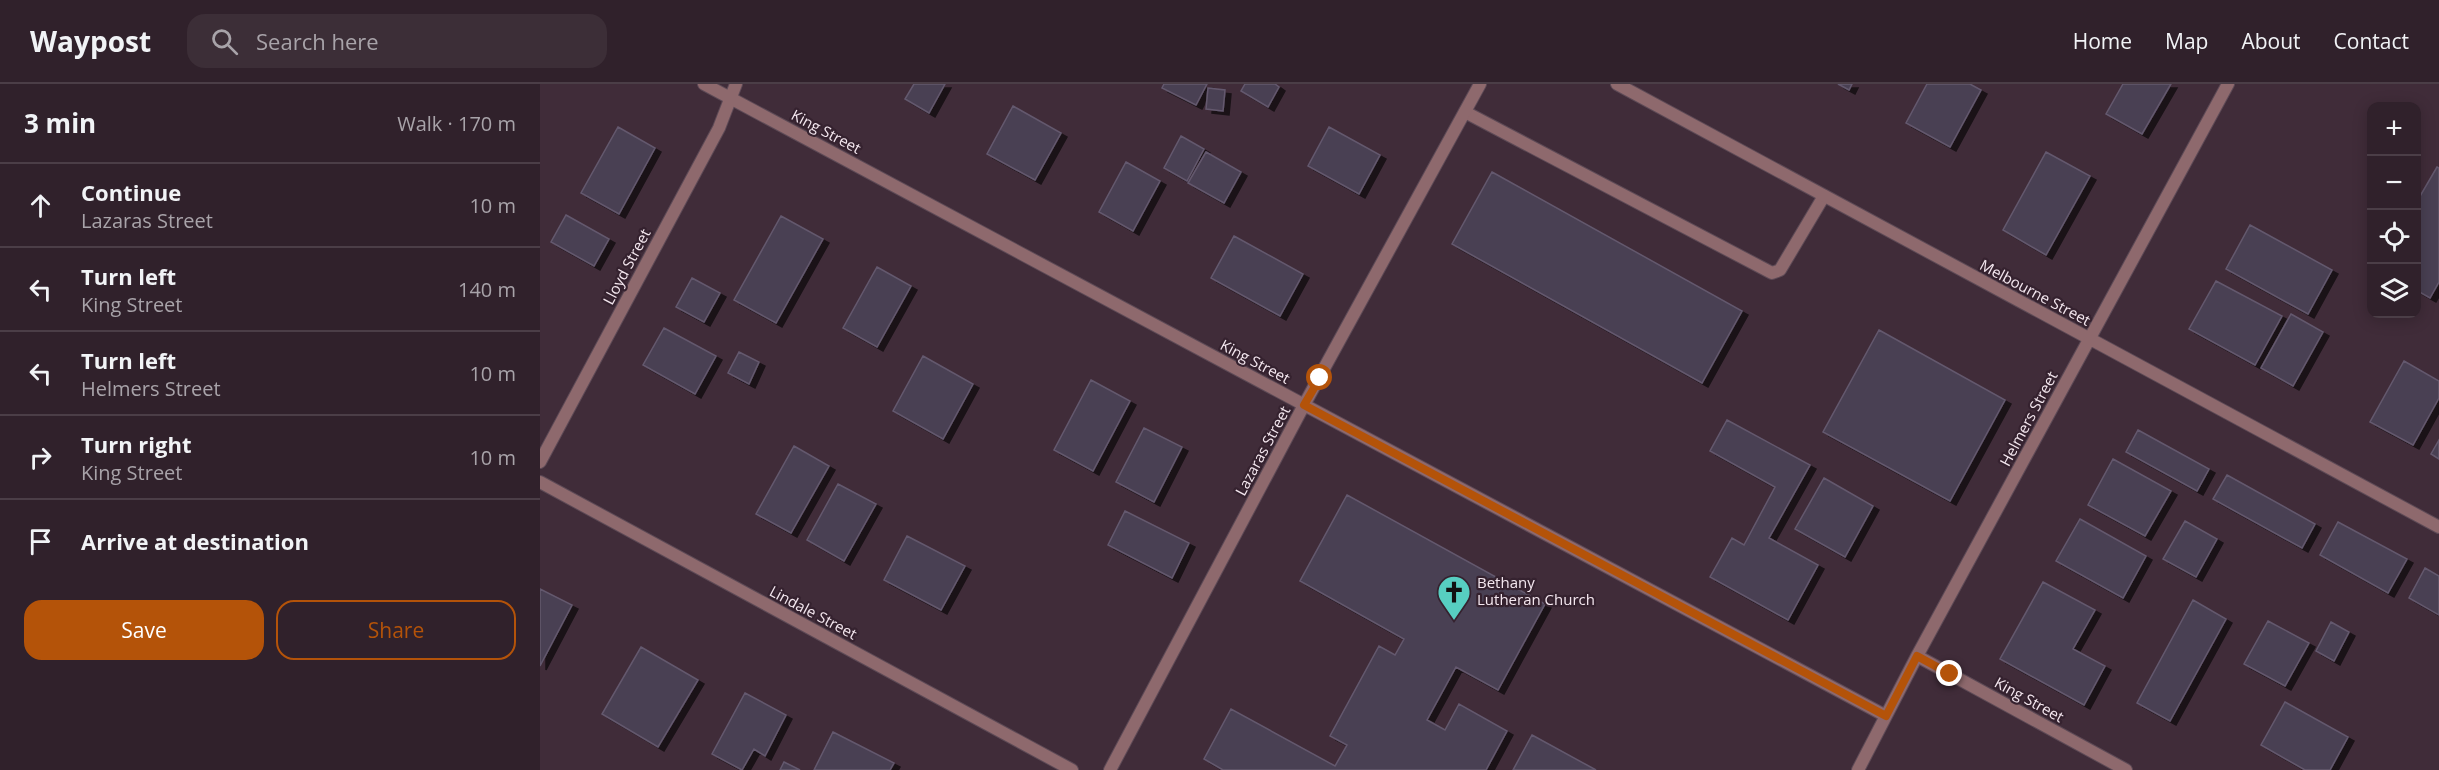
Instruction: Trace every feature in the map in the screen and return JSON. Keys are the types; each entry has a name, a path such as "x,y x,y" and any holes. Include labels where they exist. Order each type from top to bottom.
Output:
{"street":[{"name":"King Street","path":"704,84 1886,716"},
{"name":"Lloyd Street","path":"540,462 719,128 736,84"},
{"name":"Lazaras Street","path":"1110,770 1304,405 1480,84"},
{"name":"Melbourne Street","path":"1617,84 2439,527"},
{"name":"Helmers Street","path":"1858,770 1917,656 2228,84"},
{"path":"1465,112 1772,273 1780,270 1824,196"},
{"name":"Lindale Street","path":"540,482 1072,770"},
{"name":"King Street","path":"1917,656 2126,770"}],"building":[{"path":"914,84 945,84 929,113 905,99"},
{"path":"1164,84 1207,84 1196,105 1162,88"},
{"path":"1245,84 1275,84 1279,87 1268,107 1241,91"},
{"path":"1838,84 1852,84 1849,90"},
{"path":"1927,84 1970,84 1981,90 1950,147 1906,123"},
{"path":"2123,84 2171,84 2142,134 2106,114"},
{"path":"1208,88 1225,90 1223,111 1206,109"},
{"path":"1013,106 1061,133 1035,180 987,154"},
{"path":"618,127 655,148 619,214 581,193"},
{"path":"1329,127 1380,155 1359,194 1308,166"},
{"path":"1181,136 1204,149 1187,181 1164,168"},
{"path":"1206,152 1241,172 1224,203 1188,183"},
{"path":"2046,152 2090,176 2046,255 2003,230"},
{"path":"1126,162 1160,181 1133,231 1099,212"},
{"path":"2437,167 2439,168 2439,282 2430,298 2421,293 2421,194"},
{"path":"1492,172 1742,311 1702,383 1452,244"},
{"path":"566,215 609,239 594,266 551,242"},
{"path":"781,216 823,239 776,323 734,300"},
{"path":"2250,225 2332,270 2308,314 2226,269"},
{"path":"1234,236 1303,274 1280,316 1211,278"},
{"path":"877,267 911,286 877,347 843,328"},
{"path":"692,278 720,293 704,322 676,307"},
{"path":"2216,281 2282,316 2255,365 2189,329"},
{"path":"2291,314 2323,332 2293,386 2261,368"},
{"path":"664,328 716,356 695,394 643,365"},
{"path":"1879,330 2005,400 1950,501 1823,432"},
{"path":"739,352 759,362 749,384 728,373"},
{"path":"923,356 973,384 943,439 893,411"},
{"path":"2404,361 2439,381 2439,398 2413,445 2370,422"},
{"path":"1091,380 1130,401 1093,471 1054,450"},
{"path":"1727,420 1810,465 1769,538 1818,565 1788,620 1710,577 1732,538 1744,545 1775,487 1710,451"},
{"path":"1144,428 1182,447 1154,502 1116,482"},
{"path":"2138,430 2209,469 2197,491 2126,452"},
{"path":"2439,440 2439,459 2431,454"},
{"path":"794,446 829,466 791,533 756,514"},
{"path":"2113,459 2171,491 2145,536 2088,505"},
{"path":"2227,475 2315,524 2302,548 2213,499"},
{"path":"1824,478 1873,506 1845,557 1795,529"},
{"path":"838,484 876,504 844,561 807,540"},
{"name":"Bethany Lutheran Church","path":"1347,495 1545,604 1498,690 1456,667 1427,720 1445,730 1459,704 1507,731 1486,770 1223,770 1204,759 1231,709 1335,766 1347,745 1330,736 1379,646 1395,655 1404,639 1300,581"},
{"path":"1125,511 1189,543 1172,578 1108,545"},
{"path":"2080,519 2146,556 2123,598 2056,561"},
{"path":"2185,521 2217,539 2196,577 2163,559"},
{"path":"2338,522 2407,559 2388,593 2320,555"},
{"path":"907,536 965,566 941,610 884,580"},
{"path":"2425,568 2439,576 2439,615 2409,598"},
{"path":"2043,582 2095,610 2073,649 2105,666 2084,705 2000,659"},
{"path":"540,589 572,605 540,666"},
{"path":"2193,600 2226,619 2170,721 2137,703"},
{"path":"2268,621 2309,643 2285,686 2244,664"},
{"path":"2331,622 2349,632 2334,661 2316,651"},
{"path":"641,647 698,680 658,747 602,714"},
{"path":"745,693 786,715 765,756 754,749 742,770 712,754"},
{"path":"2285,702 2348,737 2330,770 2305,770 2261,745"},
{"path":"833,732 894,763 890,770 814,770"},
{"path":"1532,735 1596,770 1513,770"},
{"path":"784,762 800,770 780,770"}],"place":[{"name":"Bethany Lutheran Church","path":"1454,621"}],"route":[{"path":"1320,378 1304,405 1886,716 1917,656 1950,674"}]}
